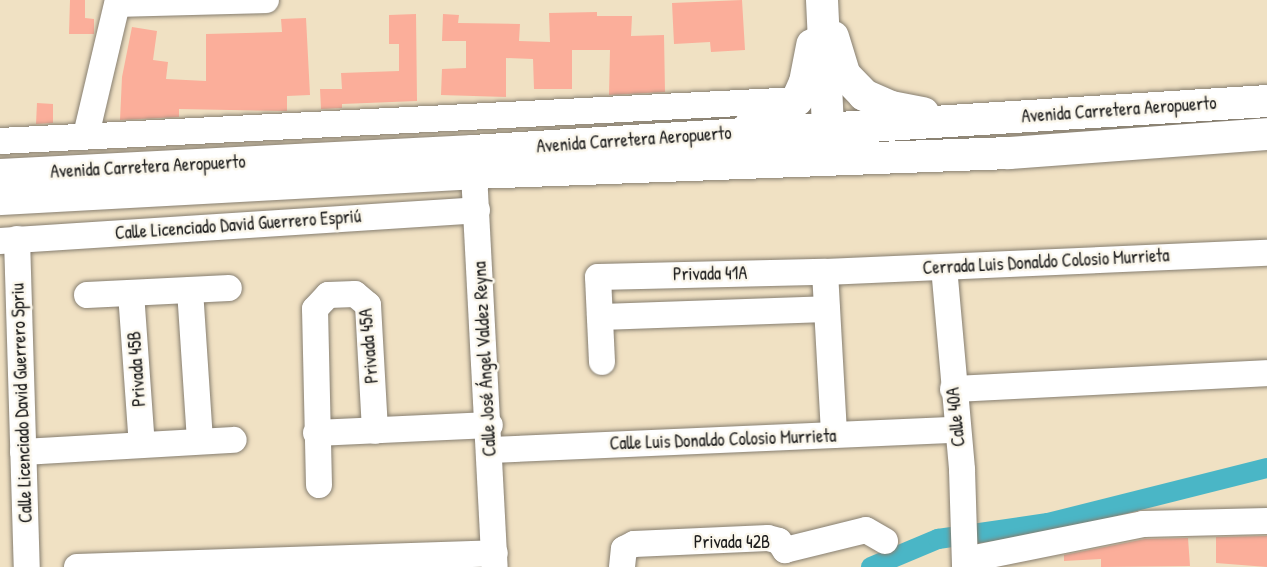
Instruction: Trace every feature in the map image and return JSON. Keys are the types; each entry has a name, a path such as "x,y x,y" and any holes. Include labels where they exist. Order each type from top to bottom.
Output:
{"main road":[{"path":"688,136 770,120 797,100 806,82 822,0"},
{"path":"822,0 841,66 864,95 891,107 984,120"},
{"path":"822,0 828,128 847,137 960,154"},
{"name":"Avenida Carretera Aeropuerto","path":"0,199 474,162 688,136 984,120 1267,101"},
{"name":"Avenida Carretera Aeropuerto","path":"0,175 474,162 960,154 1210,140 1267,134"},
{"path":"1210,140 1267,142"}],"street":[{"path":"86,135 118,2 266,0"},
{"path":"0,141 797,100"},
{"name":"Calle José Ángel Valdez Reyna","path":"474,162 495,560"},
{"name":"Calle Licenciado David Guerrero Espriú","path":"9,240 477,210"},
{"name":"Calle Licenciado David Guerrero Spriu","path":"9,240 23,452 27,567"},
{"name":"Cerrada Luis Donaldo Colosio Murrieta","path":"825,272 1267,253"},
{"name":"Calle 40A","path":"944,267 964,519 965,558"},
{"path":"825,272 834,435"},
{"name":"Privada 41A","path":"602,362 598,277 825,272"},
{"path":"87,295 230,288"},
{"path":"190,290 200,441"},
{"name":"Privada 45B","path":"131,293 142,445"},
{"name":"Privada 45A","path":"319,485 316,433 315,309 328,295 355,294 368,305 375,431"},
{"path":"600,317 827,309"},
{"path":"953,389 1267,373"},
{"name":"Calle Luis Donaldo Colosio Murrieta","path":"490,437 834,435 956,430"},
{"path":"316,433 375,431 490,437"},
{"path":"23,452 234,440"},
{"path":"965,558 1143,524 1267,521"},
{"name":"Privada 42B","path":"622,567 624,549 634,544 768,538 779,541 782,559 866,530 885,541"},
{"path":"77,567 495,560"}],"building":[{"path":"70,0 85,0 85,18 94,19 94,34 69,34"},
{"path":"742,0 745,50 711,52 710,42 674,44 672,3"},
{"path":"597,12 597,16 632,16 631,36 664,35 665,92 609,95 610,50 572,50 572,89 534,89 533,59 506,58 506,97 441,95 442,69 466,68 466,41 442,41 443,14 459,15 458,23 520,24 519,41 550,42 549,13"},
{"path":"416,14 417,101 342,104 342,108 321,109 320,89 342,89 341,73 399,71 399,44 389,44 389,15"},
{"path":"306,18 310,95 287,96 287,111 179,109 179,117 120,120 122,77 132,27 157,31 153,60 168,62 166,79 206,81 206,34 282,32 281,19"},
{"path":"37,103 53,104 53,123 36,124"},
{"path":"1267,536 1267,567 1216,563 1216,537"},
{"path":"1188,538 1190,566 1101,567 1101,559 1064,561 1064,555 1145,539"}],"waterway":[{"path":"871,567 938,539 1048,523 1267,468"}]}
